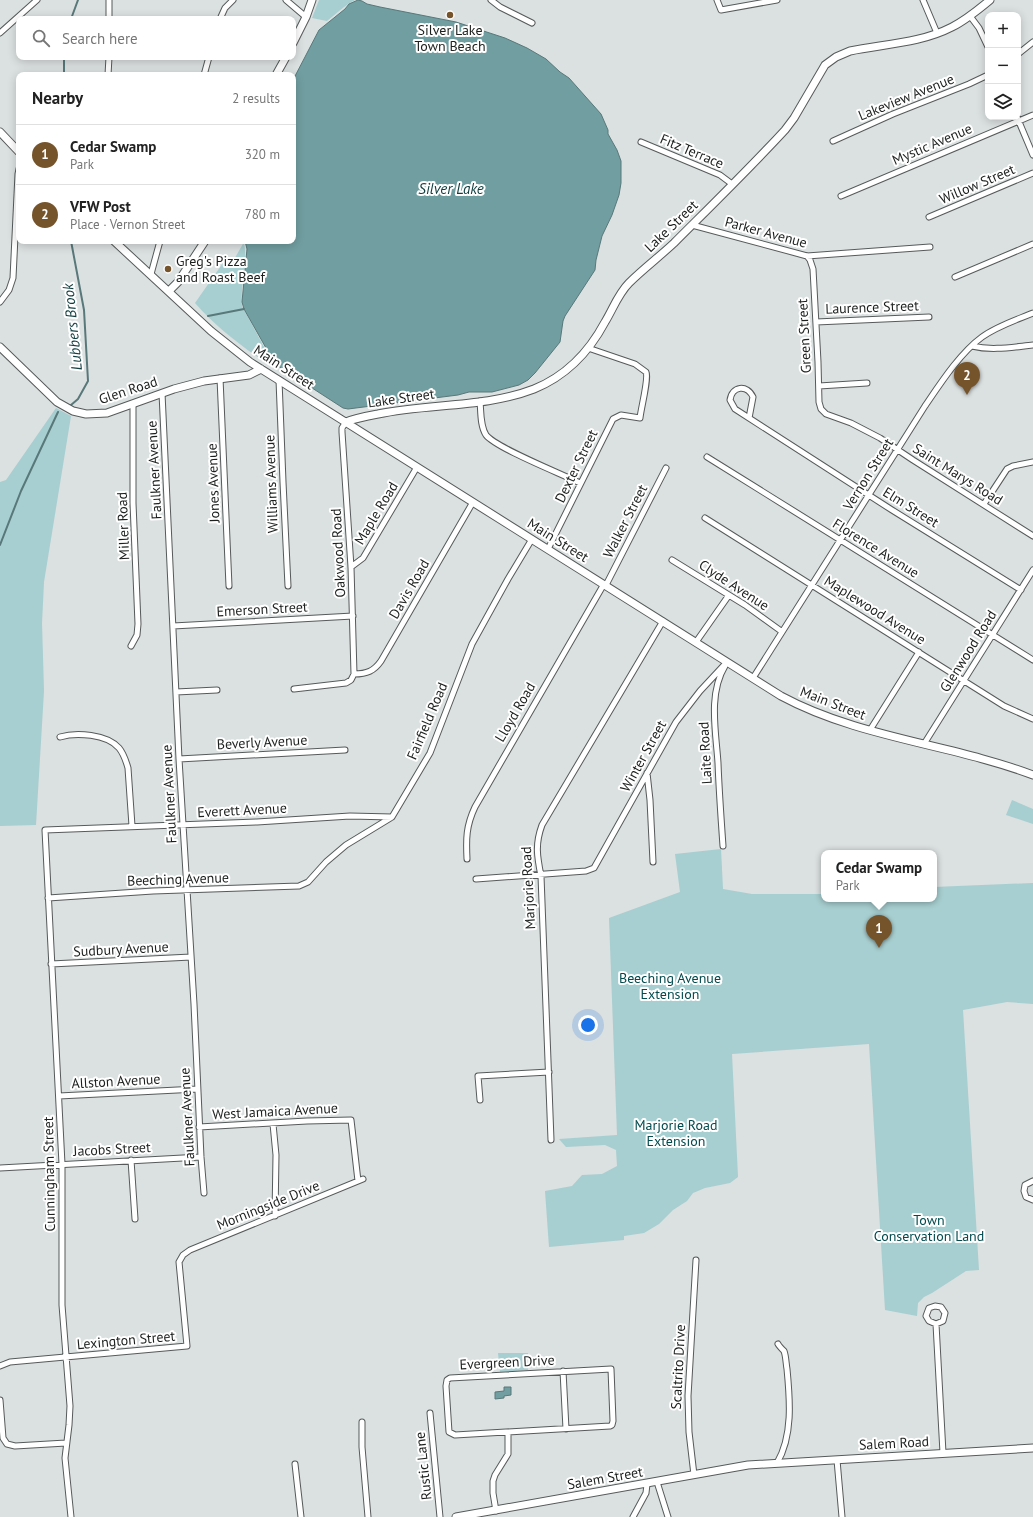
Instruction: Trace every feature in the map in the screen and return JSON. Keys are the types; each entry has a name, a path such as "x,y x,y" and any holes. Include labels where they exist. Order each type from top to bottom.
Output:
{"street":[{"path":"18,16 37,0"},
{"path":"109,0 109,16"},
{"path":"221,16 225,8 233,0"},
{"path":"286,0 306,18"},
{"path":"296,37 306,18 312,0"},
{"path":"491,0 500,7 532,23"},
{"path":"717,0 721,10 777,0"},
{"path":"923,0 937,33"},
{"name":"Lake Street","path":"346,422 356,418 396,410 480,401 526,392 543,384 569,368 588,348 600,331 618,297 627,284 669,248 790,124 822,70 830,61 850,51 911,41 937,33 952,27 970,16 990,0"},
{"path":"970,16 979,28 985,41"},
{"path":"0,32 16,18"},
{"path":"1021,52 1033,42"},
{"path":"108,60 108,72"},
{"path":"205,72 208,60"},
{"path":"278,72 284,60"},
{"name":"Lakeview Avenue","path":"833,141 893,114 985,76"},
{"name":"Mystic Avenue","path":"1021,118 1033,115"},
{"name":"Mystic Avenue","path":"841,196 1016,120"},
{"path":"1018,120 1033,155"},
{"path":"0,132 16,149"},
{"name":"Fitz Terrace","path":"641,142 720,175 732,184"},
{"name":"Willow Street","path":"929,217 1033,173"},
{"path":"0,302 9,290 13,278 16,205"},
{"name":"Parker Avenue","path":"692,225 807,256 930,247"},
{"name":"Main Street","path":"117,244 225,343 260,369 781,696 807,709 870,730 998,763 1033,775"},
{"path":"151,274 159,244"},
{"path":"170,291 183,276 203,244"},
{"path":"955,277 1033,244"},
{"name":"Green Street","path":"807,256 813,269 820,406 826,414"},
{"name":"Vernon Street","path":"753,678 781,631 944,379 972,346 982,337 994,330 1033,313"},
{"name":"Laurence Street","path":"816,322 929,317"},
{"path":"972,346 993,349 1033,345"},
{"name":"Glen Road","path":"0,347 54,399 73,411 86,414 100,414 113,411 197,382 249,375 260,369"},
{"name":"Dexter Street","path":"548,549 614,418 621,415 640,418 648,378 646,372 635,364 588,348"},
{"name":"Jones Avenue","path":"220,378 229,586"},
{"name":"Williams Avenue","path":"279,380 288,586"},
{"path":"818,386 868,383"},
{"name":"Elm Street","path":"749,418 753,397 748,390 744,388 737,389 731,396 731,403 735,409 749,418 869,495 1021,590"},
{"name":"Faulkner Avenue","path":"162,393 176,692 199,1127 204,1193"},
{"path":"480,401 484,430 489,437 507,449 580,483"},
{"name":"Miller Road","path":"131,646 137,635 138,624 133,503 133,404"},
{"name":"Saint Marys Road","path":"826,414 862,428 880,438 1033,536"},
{"name":"Oakwood Road","path":"346,422 342,428 342,432 351,567 354,674"},
{"name":"Florence Avenue","path":"706,457 1033,660"},
{"path":"984,504 1007,469 1013,466 1033,462"},
{"name":"Maple Road","path":"351,567 363,558 417,467"},
{"name":"Walker Street","path":"605,585 666,468"},
{"name":"Davis Road","path":"354,674 371,671 381,660 473,502"},
{"name":"Maplewood Avenue","path":"705,518 1011,710 1033,720"},
{"name":"Fairfield Road","path":"308,882 326,862 346,845 392,817 430,753 472,644 532,539"},
{"name":"Clyde Avenue","path":"672,560 729,595 781,631"},
{"name":"Glenwood Road","path":"924,744 1033,570"},
{"name":"Lloyd Road","path":"467,859 466,831 475,807 605,585"},
{"path":"696,642 729,595"},
{"name":"Emerson Street","path":"173,626 353,616"},
{"name":"Marjorie Road","path":"551,1140 541,876 536,844 542,825 663,621"},
{"path":"870,730 919,652"},
{"name":"Winter Street","path":"541,876 592,870 595,867 682,713 708,681 727,662"},
{"name":"Laite Road","path":"723,846 715,697 720,675 727,662"},
{"path":"294,689 349,682 354,674"},
{"path":"176,692 217,690"},
{"path":"60,737 70,734 97,737 113,743 119,748 126,760 128,768 132,826"},
{"name":"Beverly Avenue","path":"180,759 345,750"},
{"path":"647,773 653,862"},
{"name":"Everett Avenue","path":"45,830 257,822 356,816 392,817"},
{"name":"Cunningham Street","path":"45,830 62,1164 62,1285 65,1357 70,1406 64,1458 71,1517"},
{"path":"476,880 541,876"},
{"name":"Beeching Avenue","path":"48,898 153,891 299,886 308,882"},
{"name":"Sudbury Avenue","path":"51,964 191,958"},
{"path":"480,1100 478,1076 549,1072"},
{"name":"Allston Avenue","path":"59,1096 198,1089"},
{"name":"West Jamaica Avenue","path":"199,1127 307,1121 352,1121 361,1180"},
{"path":"273,1124 276,1155 275,1216"},
{"name":"Jacobs Street","path":"0,1168 201,1157"},
{"path":"131,1160 135,1219"},
{"name":"Morningside Drive","path":"183,1255 190,1250 361,1180"},
{"path":"1033,1181 1025,1185 1024,1191 1026,1197 1033,1200"},
{"name":"Lexington Street","path":"0,1366 10,1362 187,1346 179,1262 183,1255"},
{"name":"Scaltrito Drive","path":"694,1475 689,1432 688,1396 696,1260"},
{"path":"936,1324 943,1453"},
{"path":"777,1463 783,1453 787,1436 790,1407 784,1352 778,1344"},
{"name":"Evergreen Drive","path":"610,1369 613,1423 610,1426 455,1435 450,1434 448,1429 447,1380 453,1377 563,1371 610,1369"},
{"name":"Evergreen Drive","path":"563,1371 566,1429"},
{"path":"0,1400 4,1438 7,1444 15,1446 66,1443"},
{"name":"Rustic Lane","path":"430,1413 440,1517"},
{"path":"362,1422 362,1447 368,1517"},
{"path":"496,1510 493,1493 493,1481 508,1454 508,1432"},
{"name":"Salem Road","path":"757,1464 1033,1448"},
{"path":"838,1460 842,1517"},
{"path":"295,1464 301,1517"},
{"name":"Salem Street","path":"456,1517 757,1464"},
{"path":"657,1482 668,1517"},
{"path":"633,1517 646,1493 647,1484"}],"green space":[{"path":"319,0 355,0 327,21 312,18"},
{"path":"244,244 245,258 242,306 271,360 268,364 229,336 195,303 225,260 232,263"},
{"path":"56,408 71,416 44,582 42,623 44,691 36,825 0,826 0,482 6,480"},
{"path":"1012,800 1033,809 1033,824 1006,815"},
{"path":"721,849 723,889 752,894 821,894 821,902 937,902 937,887 1033,883 1033,1004 1007,1002 963,1010 979,1270 966,1271 924,1297 918,1303 917,1316 885,1310 869,1044 732,1054 738,1177 730,1183 705,1188 693,1193 687,1201 673,1210 659,1224 644,1233 624,1236 624,1240 549,1247 545,1191 572,1186 582,1175 602,1174 617,1166 616,1150 605,1145 566,1147 559,1139 617,1135 609,918 680,892 675,854"},
{"path":"498,1353 528,1353 528,1370 500,1372"}],"water":[{"name":"Silver Lake","path":"358,0 380,7 456,22 505,38 546,59 569,78 601,114 608,130 608,134 621,161 621,183 619,195 602,236 595,270 565,316 560,342 535,373 528,380 519,385 492,392 469,392 458,395 348,409 343,408 275,364 244,309 242,302 247,249 246,244 296,244 296,74 319,30 349,4"},
{"path":"504,1387 511,1387 511,1395 504,1396 504,1398 495,1399 495,1392 504,1391"}],"waterway":[{"name":"Lubbers Brook","path":"72,16 78,0"},
{"name":"Lubbers Brook","path":"64,60 64,72"},
{"name":"Lubbers Brook","path":"71,405 78,399 88,381 84,310 72,244"},
{"path":"208,316 244,309"},
{"name":"Lubbers Brook","path":"0,545 21,491 58,412"}],"place":[{"name":"Silver Lake Town Beach","path":"450,15"},
{"name":"Greg's Pizza and Roast Beef","path":"168,269"},
{"name":"VFW Post","path":"967,395"},
{"name":"Cedar Swamp","path":"879,948"}],"park label":[{"name":"Beeching Avenue Extension","path":"670,986"},
{"name":"Marjorie Road Extension","path":"676,1134"},
{"name":"Town Conservation Land","path":"929,1228"}]}
